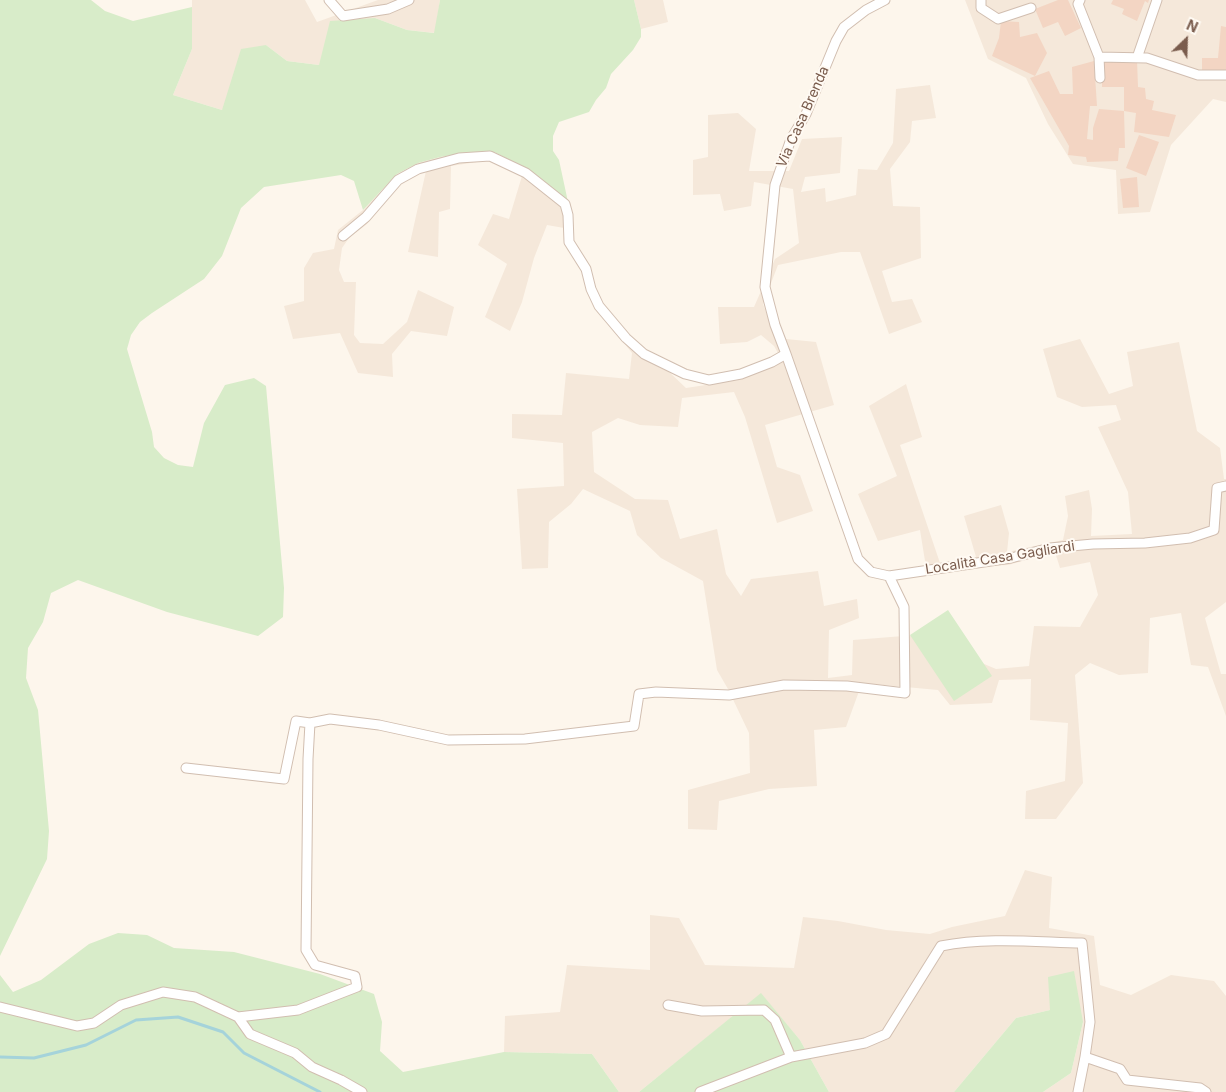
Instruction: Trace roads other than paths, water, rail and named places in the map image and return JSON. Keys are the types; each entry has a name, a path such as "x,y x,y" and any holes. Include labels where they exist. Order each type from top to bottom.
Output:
{"street":[{"path":"329,0 343,16 388,9 408,0"},
{"name":"Via Casa Brenda","path":"858,559 775,325 765,287 775,185 791,139 806,114 836,41 844,27 866,10 885,0"},
{"path":"981,0 981,8 998,19 1031,8"},
{"path":"1080,0 1078,4 1099,57 1100,78"},
{"path":"1138,58 1157,0"},
{"path":"1099,57 1147,58 1198,75 1226,75"},
{"path":"343,236 366,217 398,180 418,169 459,158 490,156 526,173 565,204 568,214 569,242 586,269 591,289 599,306 626,338 644,354 685,374 709,380 741,374 772,362 786,354"},
{"name":"Località Casa Gagliardi","path":"858,559 871,572 889,576 1011,558 1050,548 1094,544 1145,543 1190,538 1214,530 1217,488 1226,486"},
{"path":"186,768 284,779 296,721 310,723 330,719 379,725 448,740 525,738 634,726 640,694 656,692 729,695 784,685 847,686 906,693 904,607 889,576"},
{"path":"0,1007 77,1026 94,1023 121,1005 164,992 195,998 238,1017 298,1010 357,987 355,976 315,965 306,950 310,723"},
{"path":"700,1092 791,1057 865,1043 886,1034 941,946 1002,940 1082,943 1090,1022 1086,1057 1078,1092"},
{"path":"668,1005 702,1011 764,1010 775,1020 791,1057"},
{"path":"238,1017 250,1034 295,1053 312,1067 362,1092"},
{"path":"1086,1057 1120,1069 1128,1080 1200,1088 1206,1092"}],"waterway":[{"path":"0,1057 34,1058 86,1045 136,1020 178,1017 223,1032 244,1053 320,1092"}]}
